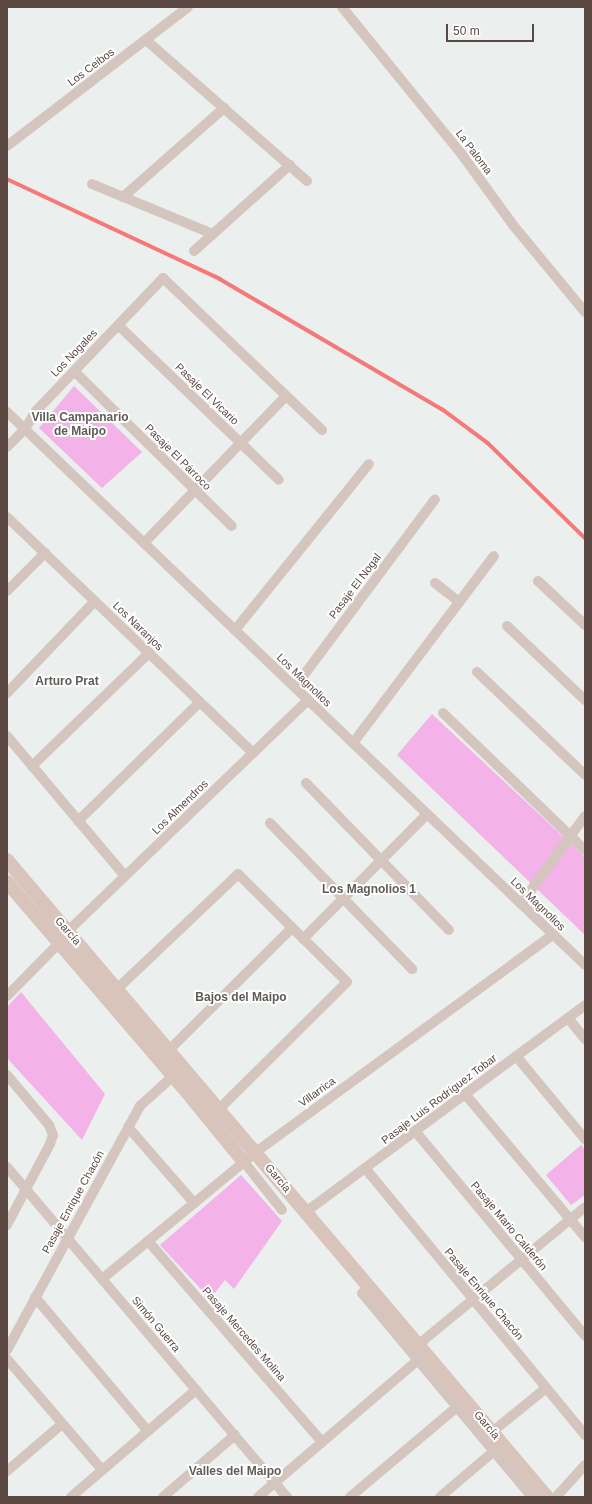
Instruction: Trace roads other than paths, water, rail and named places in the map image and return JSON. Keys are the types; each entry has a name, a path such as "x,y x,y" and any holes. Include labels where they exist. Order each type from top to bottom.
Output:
{"street":[{"name":"Los Ceibos","path":"7,146 188,7"},
{"name":"La Paloma","path":"342,7 460,152 513,226 585,312"},
{"path":"146,40 307,181"},
{"path":"123,197 224,108"},
{"path":"194,251 290,165"},
{"path":"92,184 213,234"},
{"name":"Los Nogales","path":"7,447 25,429 36,411 163,278 286,396"},
{"name":"Pasaje El Vicario","path":"118,325 279,480"},
{"name":"Pasaje El Párroco","path":"74,371 232,526"},
{"path":"144,543 286,396 322,430"},
{"name":"Los Magnolios","path":"7,412 585,965"},
{"path":"235,630 369,464"},
{"name":"Pasaje El Nogal","path":"295,687 435,499"},
{"name":"Los Naranjos","path":"7,517 253,753"},
{"path":"7,591 45,553"},
{"path":"353,743 494,556"},
{"path":"538,581 585,625"},
{"path":"435,583 460,602"},
{"path":"7,693 95,601"},
{"path":"507,626 585,700"},
{"path":"32,766 149,653"},
{"path":"477,672 585,775"},
{"name":"Los Almendros","path":"68,931 308,700"},
{"path":"78,821 200,702"},
{"path":"443,713 585,850"},
{"path":"7,736 125,876"},
{"path":"306,783 449,930"},
{"path":"303,939 427,814"},
{"path":"521,904 585,816"},
{"path":"270,822 412,969"},
{"name":"García","path":"7,860 220,1109 547,1497"},
{"path":"117,989 238,874 347,982 220,1109"},
{"name":"García","path":"7,882 173,1076 282,1210"},
{"path":"169,1050 292,928"},
{"name":"Villarrica","path":"102,1279 256,1152 553,935"},
{"path":"9,991 59,943"},
{"name":"Pasaje Luis Rodríguez Tobar","path":"306,1211 585,1005"},
{"path":"568,1018 585,1039"},
{"path":"516,1056 585,1139"},
{"path":"7,1075 49,1125 52,1135 50,1144 7,1226"},
{"name":"Pasaje Enrique Chacón","path":"7,1350 67,1237 140,1106 173,1076"},
{"path":"465,1094 585,1237"},
{"path":"128,1127 194,1203"},
{"name":"Pasaje Mario Calderón","path":"415,1131 585,1336"},
{"name":"Simón Guerra","path":"7,1167 287,1497"},
{"name":"Pasaje Enrique Chacón","path":"365,1168 585,1435"},
{"path":"419,1344 585,1207"},
{"name":"Pasaje Mercedes Molina","path":"148,1241 322,1442"},
{"name":"García","path":"362,1293 532,1497"},
{"path":"35,1297 148,1431"},
{"path":"7,1359 102,1470"},
{"path":"258,1497 418,1360"},
{"path":"492,1432 546,1388"},
{"path":"71,1497 196,1390"},
{"path":"350,1497 457,1407"},
{"path":"7,1471 62,1424"},
{"path":"163,1497 235,1435"},
{"path":"440,1497 494,1451"},
{"path":"556,1497 585,1465"}],"waterway":[{"path":"7,179 220,279 442,409 488,443 585,538"}],"district":[{"name":"Villa Campanario de Maipo","path":"80,425"},
{"name":"Arturo Prat","path":"67,682"},
{"name":"Los Magnolios 1","path":"369,890"},
{"name":"Bajos del Maipo","path":"241,998"},
{"name":"Valles del Maipo","path":"235,1472"}]}
